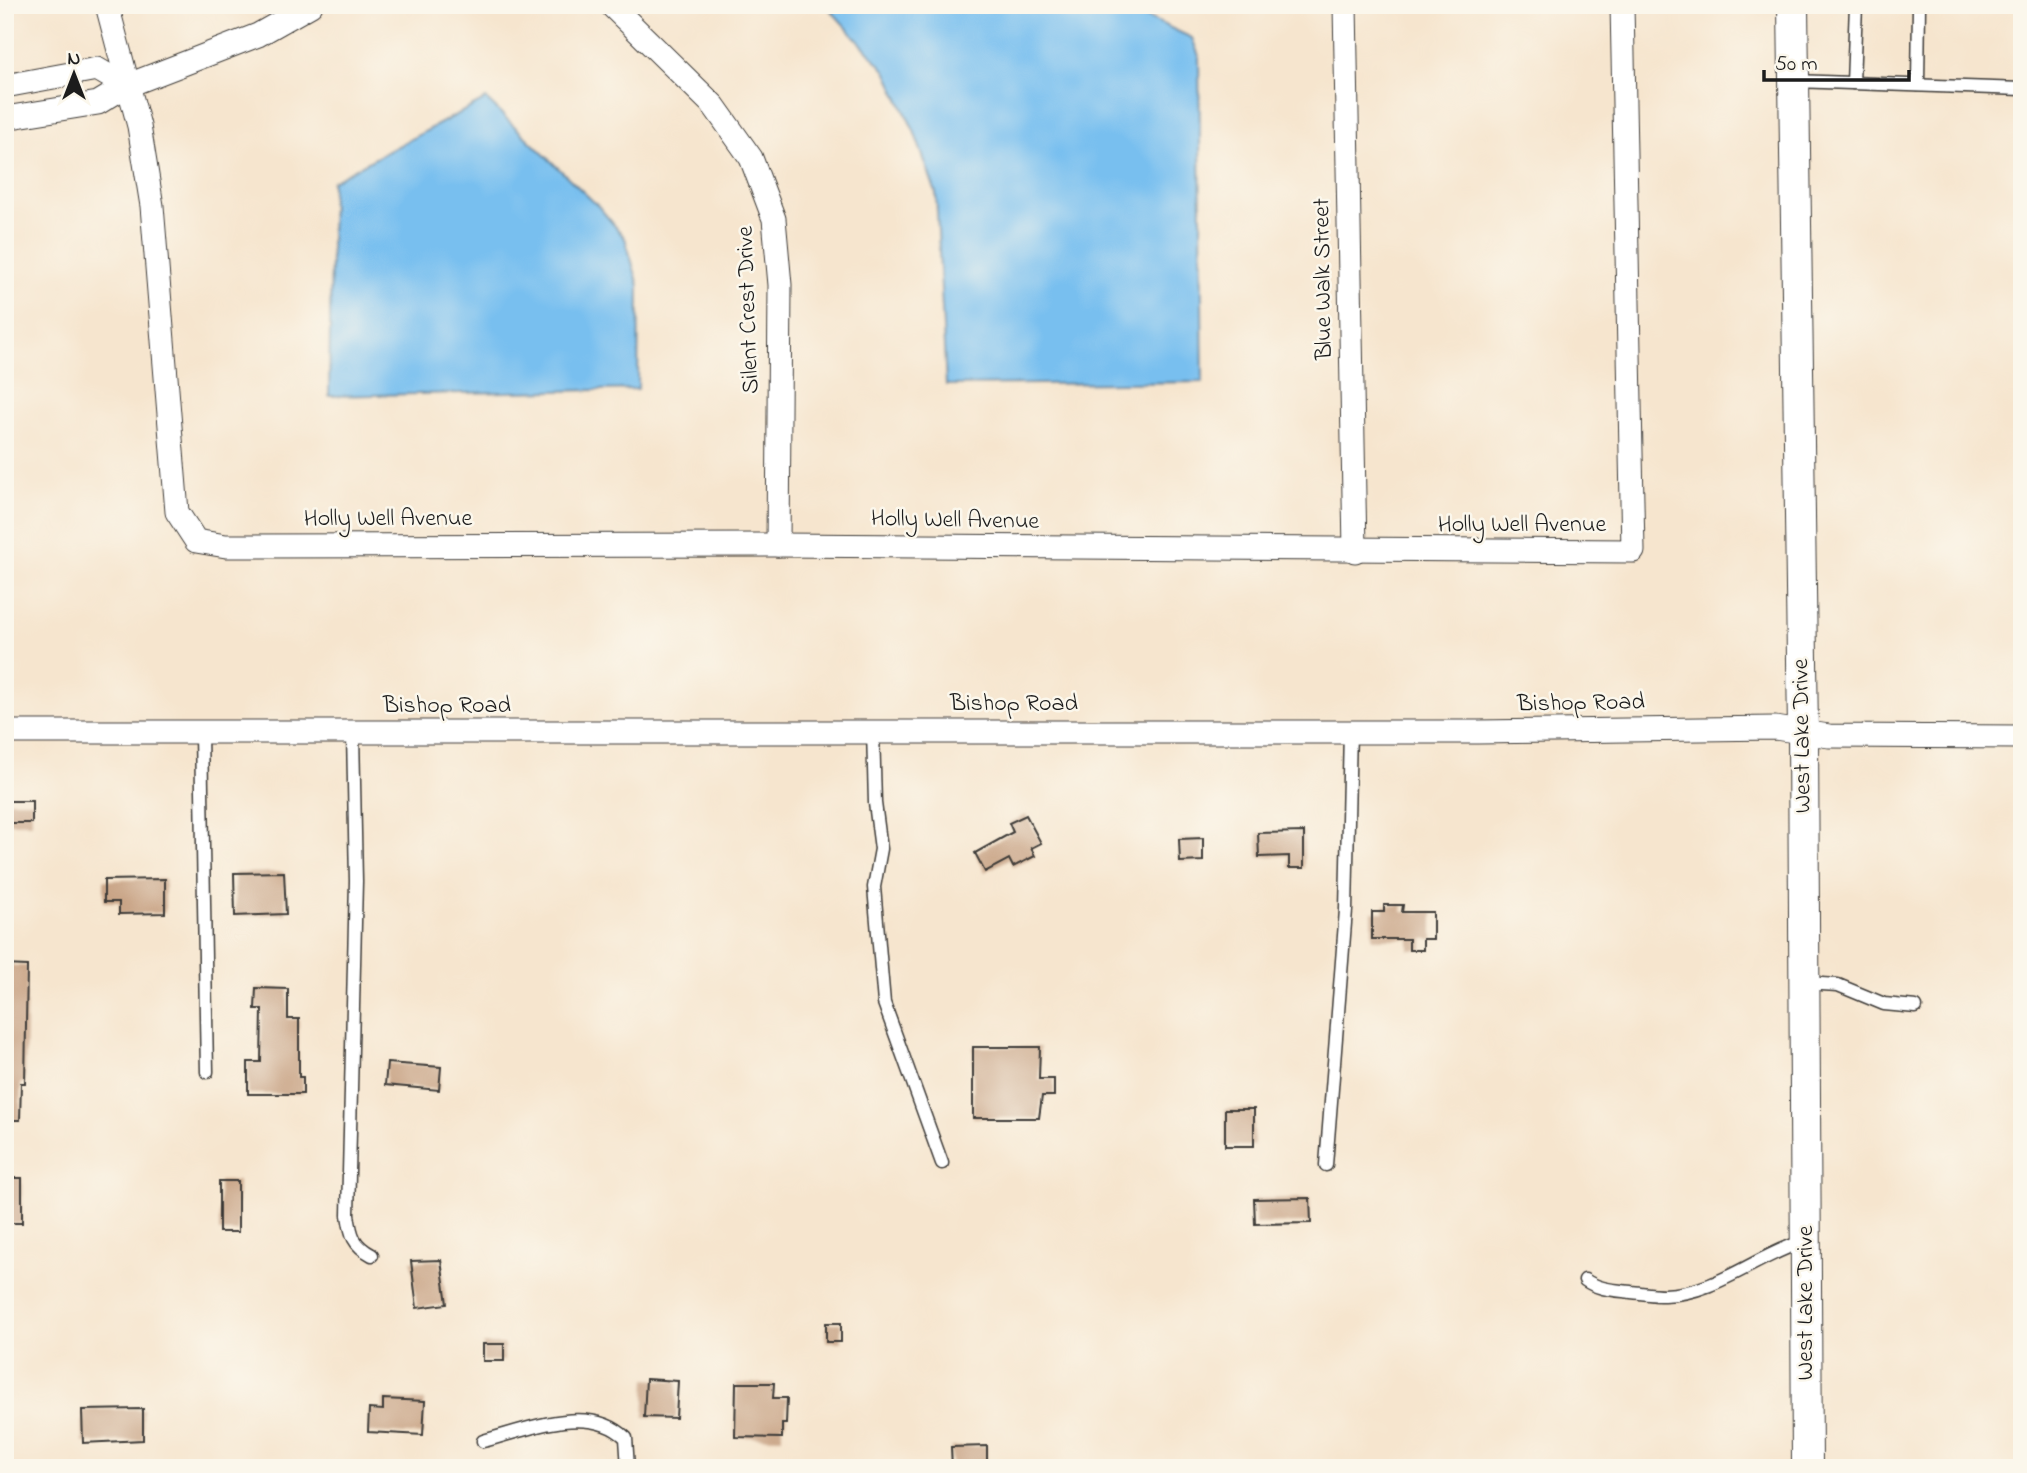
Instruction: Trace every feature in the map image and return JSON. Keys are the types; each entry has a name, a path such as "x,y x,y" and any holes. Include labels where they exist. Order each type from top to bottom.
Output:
{"street":[{"path":"107,5 126,86"},
{"path":"5,118 97,103 126,86 258,35 311,5"},
{"name":"Silent Crest Drive","path":"611,5 714,106 751,158 774,219 780,285 778,545"},
{"name":"Blue Walk Street","path":"1345,5 1355,551"},
{"name":"Holly Well Avenue","path":"126,86 139,126 152,206 167,428 177,512 196,541 226,546 778,545 1633,551 1622,5"},
{"name":"West Lake Drive","path":"1793,5 1803,733 1807,1468"},
{"path":"5,86 97,69 126,86"},
{"name":"Bishop Road","path":"5,732 1775,728 1829,737 2022,737"}],"lane":[{"path":"1853,83 1856,5"},
{"path":"1918,85 1919,5"},
{"path":"1794,81 2022,89"},
{"path":"873,730 875,803 881,849 874,887 884,1003 942,1163"},
{"path":"1326,1165 1346,910 1350,730"},
{"path":"201,733 208,1072"},
{"path":"353,733 356,881 348,1215 351,1236 358,1248 372,1255"},
{"path":"1805,983 1838,985 1884,1004 1916,1007"},
{"path":"1585,1280 1603,1289 1664,1295 1693,1291 1731,1276 1776,1250 1806,1241"},
{"path":"483,1441 554,1423 594,1420 616,1428 626,1438 628,1468"}],"water":[{"path":"826,5 1122,5 1192,38 1199,56 1203,382 946,385 936,193 914,131 886,71"},
{"path":"486,99 599,207 625,238 639,286 638,389 329,396 332,181"}],"building":[{"path":"5,801 32,801 32,823 5,823"},
{"path":"1026,815 1041,843 1031,848 1035,856 1013,867 1009,859 985,872 975,853 1013,832 1009,823"},
{"path":"1304,832 1304,868 1289,868 1289,856 1259,857 1258,833"},
{"path":"1203,838 1203,861 1180,862 1179,839"},
{"path":"284,872 286,914 235,916 234,873"},
{"path":"165,879 165,913 119,914 119,902 104,902 104,880"},
{"path":"1384,905 1403,905 1402,912 1433,912 1433,939 1423,939 1423,950 1409,950 1409,939 1372,939 1372,912 1384,912"},
{"path":"5,965 27,966 25,1083 21,1083 20,1120 5,1120"},
{"path":"256,988 288,989 288,1019 299,1019 299,1077 303,1077 303,1094 248,1094 248,1062 261,1062 262,1009 255,1009"},
{"path":"973,1047 1040,1047 1039,1079 1054,1079 1054,1096 1042,1096 1039,1118 973,1118"},
{"path":"387,1063 441,1067 439,1090 385,1085"},
{"path":"1225,1109 1254,1109 1254,1146 1225,1146"},
{"path":"5,1178 22,1178 22,1223 5,1223"},
{"path":"219,1181 238,1181 238,1232 219,1232"},
{"path":"1310,1198 1311,1223 1255,1224 1254,1199"},
{"path":"441,1260 447,1304 417,1308 411,1261"},
{"path":"826,1323 841,1323 841,1342 826,1342"},
{"path":"483,1344 504,1344 504,1361 483,1361"},
{"path":"646,1379 678,1381 676,1418 644,1417"},
{"path":"736,1383 774,1383 773,1398 787,1398 786,1424 782,1424 782,1438 735,1437"},
{"path":"383,1399 425,1401 423,1435 368,1432 369,1409 383,1410"},
{"path":"143,1409 143,1440 83,1443 82,1410"},
{"path":"987,1446 987,1468 952,1468 951,1447"}]}
